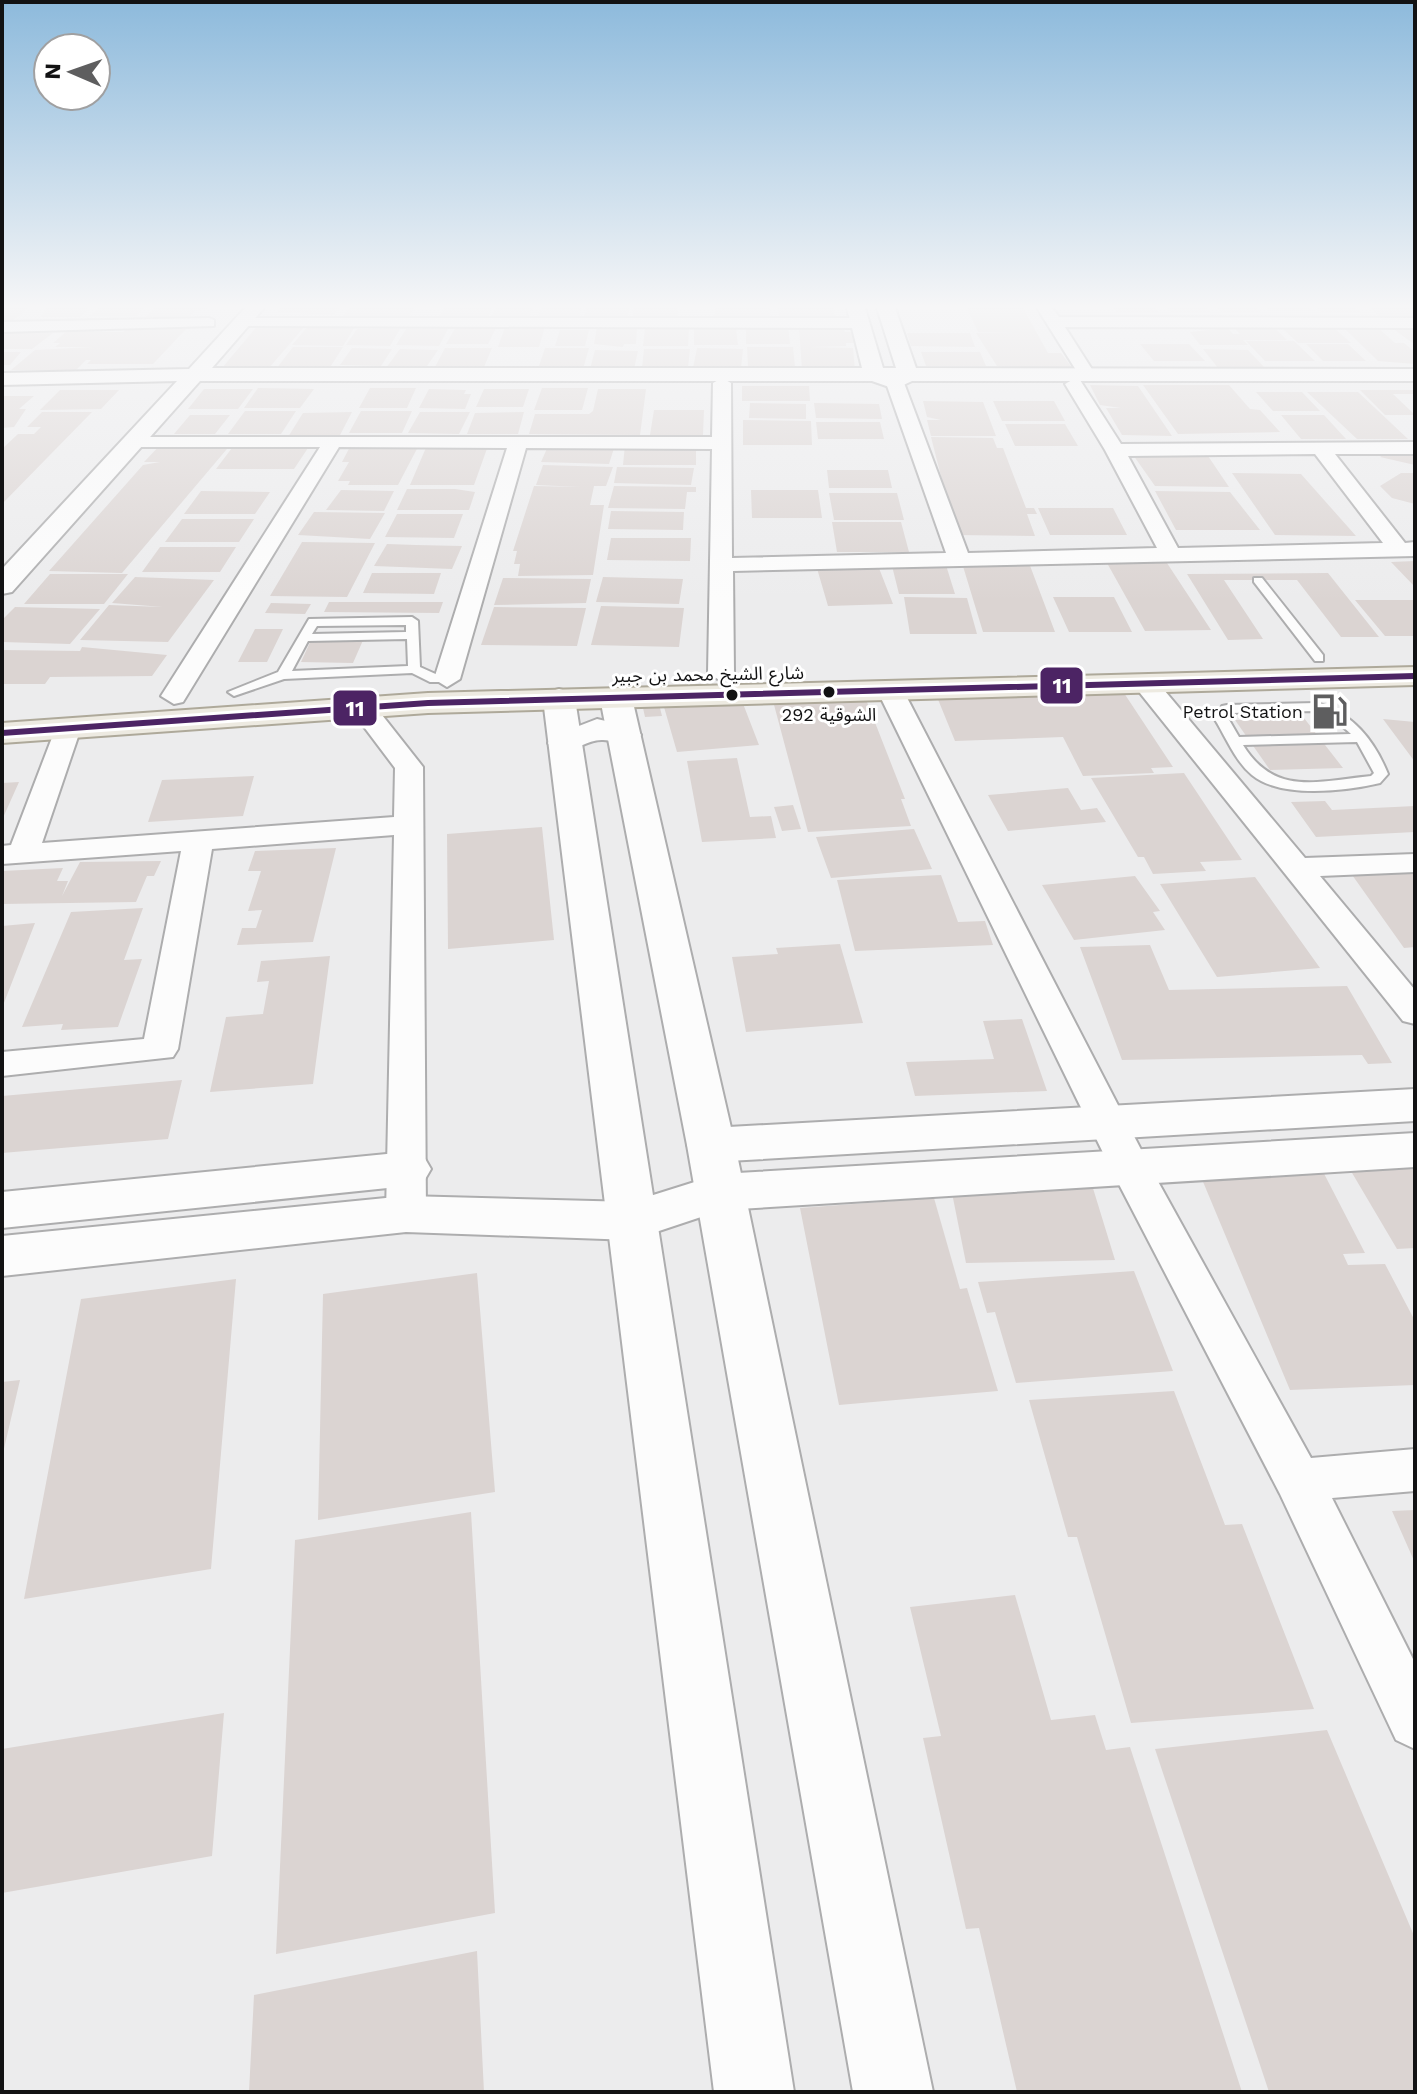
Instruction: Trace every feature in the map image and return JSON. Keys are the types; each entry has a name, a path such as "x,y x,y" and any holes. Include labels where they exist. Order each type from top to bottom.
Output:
{"main road":[{"name":"شارع الشيخ محمد بن جبير","path":"2,708 432,676 721,673 1415,655"},
{"name":"شارع الشيخ محمد بن جبير","path":"620,717 890,690 1145,683 1259,695 1415,676"},
{"path":"2,733 362,707 562,721"}],"street":[{"path":"2,586 166,406"},
{"path":"721,406 721,673"},
{"path":"910,406 960,560"},
{"path":"1093,406 1171,555"},
{"path":"134,441 719,443"},
{"path":"174,696 333,442"},
{"path":"432,676 518,442"},
{"path":"1320,448 1407,550"},
{"path":"1115,450 1415,448"},
{"path":"720,565 1407,550"},
{"path":"1145,683 1415,1013"},
{"path":"890,690 1107,1123 1298,1480 1415,1721"},
{"path":"362,707 409,767 411,825 406,1192"},
{"path":"754,2092 562,721 597,729 620,717 716,1168 893,2092"},
{"path":"68,728 12,854 411,825"},
{"path":"2,1064 160,1049 198,840"},
{"path":"1297,868 1415,863"},
{"path":"2,1210 406,1192 632,1221 716,1168 1107,1123 1415,1105"},
{"path":"716,1168 1130,1167 1415,1150"},
{"path":"2,1256 406,1192"},
{"path":"1298,1480 1415,1470"}],"lane":[{"path":"1258,580 1319,658"},
{"path":"234,692 283,675 432,676 414,635 302,638 283,675"},
{"path":"1259,695 1328,709 1343,717 1358,738 1376,761 1381,774 1375,780 1293,785 1272,782 1257,773 1221,718 1222,712 1259,695"},
{"path":"1236,741 1358,738"}],"building":[{"path":"2,406 23,406 19,409 26,409 14,427 2,428"},
{"path":"44,406 104,406 101,409 40,410"},
{"path":"191,406 240,406 238,409 188,409"},
{"path":"246,406 302,406 300,408 244,408"},
{"path":"360,406 408,406 407,408 359,408"},
{"path":"420,406 466,406 465,409 419,408"},
{"path":"477,406 523,406 523,407"},
{"path":"536,406 583,406 582,410 534,410"},
{"path":"594,406 644,406 640,435 529,434 535,414 589,414"},
{"path":"750,406 806,406 806,419 749,418"},
{"path":"814,406 879,406 882,419 816,418"},
{"path":"924,406 984,406 996,436 931,436 927,420 941,420 927,417"},
{"path":"995,406 1057,406 1065,421 1002,421"},
{"path":"1105,406 1151,406 1172,436 1122,435 1106,408 1121,408"},
{"path":"1158,406 1247,406 1260,410 1280,432 1178,434"},
{"path":"1268,406 1315,406 1320,411 1273,411"},
{"path":"1322,406 1373,406 1408,439 1357,439"},
{"path":"1376,406 1405,406 1415,415 1385,415"},
{"path":"654,410 704,410 703,435 650,435"},
{"path":"245,411 296,411 281,434 228,434"},
{"path":"361,411 412,411 402,433 349,433"},
{"path":"42,412 92,412 2,504 2,449 18,434 34,434 41,427 27,427"},
{"path":"352,412 339,437 288,437 303,413"},
{"path":"420,412 470,412 459,434 408,433"},
{"path":"524,412 518,434 467,434 475,413"},
{"path":"190,415 230,415 215,434 174,434"},
{"path":"1281,415 1324,415 1346,439 1301,439"},
{"path":"743,420 811,421 812,445 743,445"},
{"path":"816,422 880,422 884,439 818,439"},
{"path":"1005,424 1065,424 1078,446 1015,446"},
{"path":"931,437 993,438 997,448 1003,448 1026,508 1034,508 1037,514 1027,514 1035,536 956,535"},
{"path":"163,442 232,443 122,573 49,571 143,465 160,462 144,462"},
{"path":"352,443 420,443 398,485 348,485 350,481 338,481 349,462 342,462"},
{"path":"428,443 489,443 474,485 410,485"},
{"path":"235,444 310,445 294,469 216,469"},
{"path":"549,444 615,445 609,464 541,462"},
{"path":"625,445 696,445 696,465 623,465"},
{"path":"1391,450 1415,455 1415,465 1380,457"},
{"path":"1131,452 1206,453 1229,487 1155,486"},
{"path":"543,465 613,467 606,486 594,486 590,505 604,505 593,575 518,576 520,564 514,564 517,551 513,551 534,486 581,487 536,485"},
{"path":"617,467 694,468 691,485 614,483"},
{"path":"827,470 888,470 892,488 829,488"},
{"path":"1232,473 1301,474 1356,536 1275,535"},
{"path":"1401,473 1415,473 1415,504 1392,498 1380,486"},
{"path":"614,486 696,487 696,492 687,492 685,509 608,508"},
{"path":"407,489 475,492 469,510 397,510"},
{"path":"341,490 394,491 384,511 326,510"},
{"path":"751,490 818,490 822,518 752,518"},
{"path":"201,491 270,492 255,514 184,514"},
{"path":"1155,491 1230,492 1260,530 1176,530"},
{"path":"829,493 897,493 904,520 834,520"},
{"path":"1038,508 1113,508 1127,535 1050,535"},
{"path":"611,511 684,512 683,530 608,529"},
{"path":"314,512 385,513 370,539 298,535"},
{"path":"397,514 463,514 454,538 385,537"},
{"path":"182,519 254,519 239,542 165,542"},
{"path":"832,522 901,522 909,552 837,552"},
{"path":"611,538 691,538 690,561 607,560"},
{"path":"302,542 375,543 347,597 270,596"},
{"path":"387,544 462,546 452,569 374,566"},
{"path":"160,547 236,547 220,572 142,572"},
{"path":"1415,561 1415,587 1391,562"},
{"path":"891,562 945,562 955,594 899,594"},
{"path":"877,563 893,604 828,606 816,565"},
{"path":"962,563 1029,563 1055,632 983,632"},
{"path":"1107,563 1167,563 1211,630 1145,631"},
{"path":"372,573 441,573 434,594 363,593"},
{"path":"1328,573 1379,637 1341,637 1297,580 1224,580 1263,639 1228,640 1187,574"},
{"path":"50,574 128,574 104,604 24,604"},
{"path":"135,577 214,580 168,642 80,640 109,605 163,607 112,603"},
{"path":"603,577 683,579 679,604 596,602"},
{"path":"503,578 591,579 586,603 494,605"},
{"path":"904,597 967,598 977,634 910,634"},
{"path":"1053,597 1114,597 1132,632 1069,632"},
{"path":"1355,600 1415,600 1415,636 1385,636"},
{"path":"329,602 443,602 439,613 324,612"},
{"path":"271,603 311,604 305,614 265,613"},
{"path":"601,606 684,608 679,647 591,645"},
{"path":"15,607 100,609 70,644 2,642 2,620"},
{"path":"494,607 586,608 577,646 481,645"},
{"path":"255,629 283,629 267,662 238,662"},
{"path":"312,638 364,638 353,663 301,662"},
{"path":"82,647 167,655 152,676 50,677 45,684 2,684 2,650 80,651"},
{"path":"1122,690 1173,767 1151,768 1154,773 1083,776 1063,737 955,741 937,697"},
{"path":"865,697 905,799 901,799 911,826 808,832 773,701"},
{"path":"742,701 759,745 677,752 664,707"},
{"path":"643,708 660,708 662,716 645,717"},
{"path":"1304,718 1343,768 1270,770 1235,720"},
{"path":"1383,719 1415,722 1415,762"},
{"path":"737,758 750,817 771,816 776,838 702,842 687,761"},
{"path":"1184,773 1242,860 1200,862 1206,871 1153,874 1144,857 1138,857 1091,778"},
{"path":"254,776 243,816 148,822 162,780"},
{"path":"19,782 2,820 2,783"},
{"path":"1068,788 1081,810 1097,808 1106,822 1008,831 988,795"},
{"path":"1325,801 1332,810 1415,806 1415,832 1316,837 1291,802"},
{"path":"793,805 801,829 782,831 774,807"},
{"path":"542,827 554,940 448,949 447,834"},
{"path":"914,829 932,869 831,878 816,837"},
{"path":"336,848 313,942 237,945 242,928 256,928 262,910 248,911 261,871 248,871 255,851"},
{"path":"161,861 154,876 147,876 136,902 2,904 2,871 63,868 57,881 68,881 62,896 80,862"},
{"path":"1415,869 1415,947 1404,948 1350,872"},
{"path":"941,875 958,922 985,921 993,945 855,951 837,880"},
{"path":"1135,876 1160,911 1153,912 1165,930 1074,940 1042,885"},
{"path":"1255,877 1320,968 1217,977 1160,884"},
{"path":"143,908 124,960 142,959 118,1027 61,1030 63,1024 22,1027 71,912"},
{"path":"35,923 2,1008 2,926"},
{"path":"840,944 863,1023 746,1032 732,957 778,954 776,948"},
{"path":"1150,945 1169,990 1347,986 1392,1063 1368,1064 1362,1055 1122,1060 1080,947"},
{"path":"330,956 313,1084 210,1092 226,1017 263,1014 269,981 257,982 261,961"},
{"path":"1022,1019 1047,1091 915,1096 906,1062 994,1059 983,1021"},
{"path":"182,1080 168,1139 2,1153 2,1096"},
{"path":"1415,1156 1415,1248 1397,1249 1345,1161"},
{"path":"1317,1160 1365,1253 1343,1254 1348,1265 1385,1264 1415,1321 1415,1385 1290,1390 1196,1165"},
{"path":"1092,1185 1115,1260 966,1263 951,1188"},
{"path":"934,1198 960,1289 967,1288 998,1391 839,1405 800,1208"},
{"path":"1134,1271 1173,1371 1016,1383 995,1312 987,1313 978,1282"},
{"path":"477,1273 495,1492 318,1520 323,1294"},
{"path":"236,1279 211,1569 24,1599 81,1299"},
{"path":"20,1380 3,1453 2,1453 2,1382"},
{"path":"1174,1391 1225,1525 1242,1524 1314,1709 1131,1723 1077,1537 1068,1537 1029,1400"},
{"path":"1415,1510 1415,1563 1392,1511"},
{"path":"471,1512 495,1913 276,1954 295,1540"},
{"path":"1015,1595 1051,1720 1095,1715 1106,1750 1130,1747 1242,2092 1017,2092 979,1928 966,1929 923,1738 941,1736 910,1607"},
{"path":"224,1713 212,1856 2,1893 2,1749"},
{"path":"1327,1730 1415,1938 1415,2092 1269,2092 1155,1749"},
{"path":"477,1951 484,2092 249,2092 254,1995"}],"transit line":[{"name":"11","path":"2,733 428,703 1415,676"}],"place":[{"name":"الشوقية 292","path":"829,692"},
{"name":"Petrol Station","path":"1329,711"}]}
